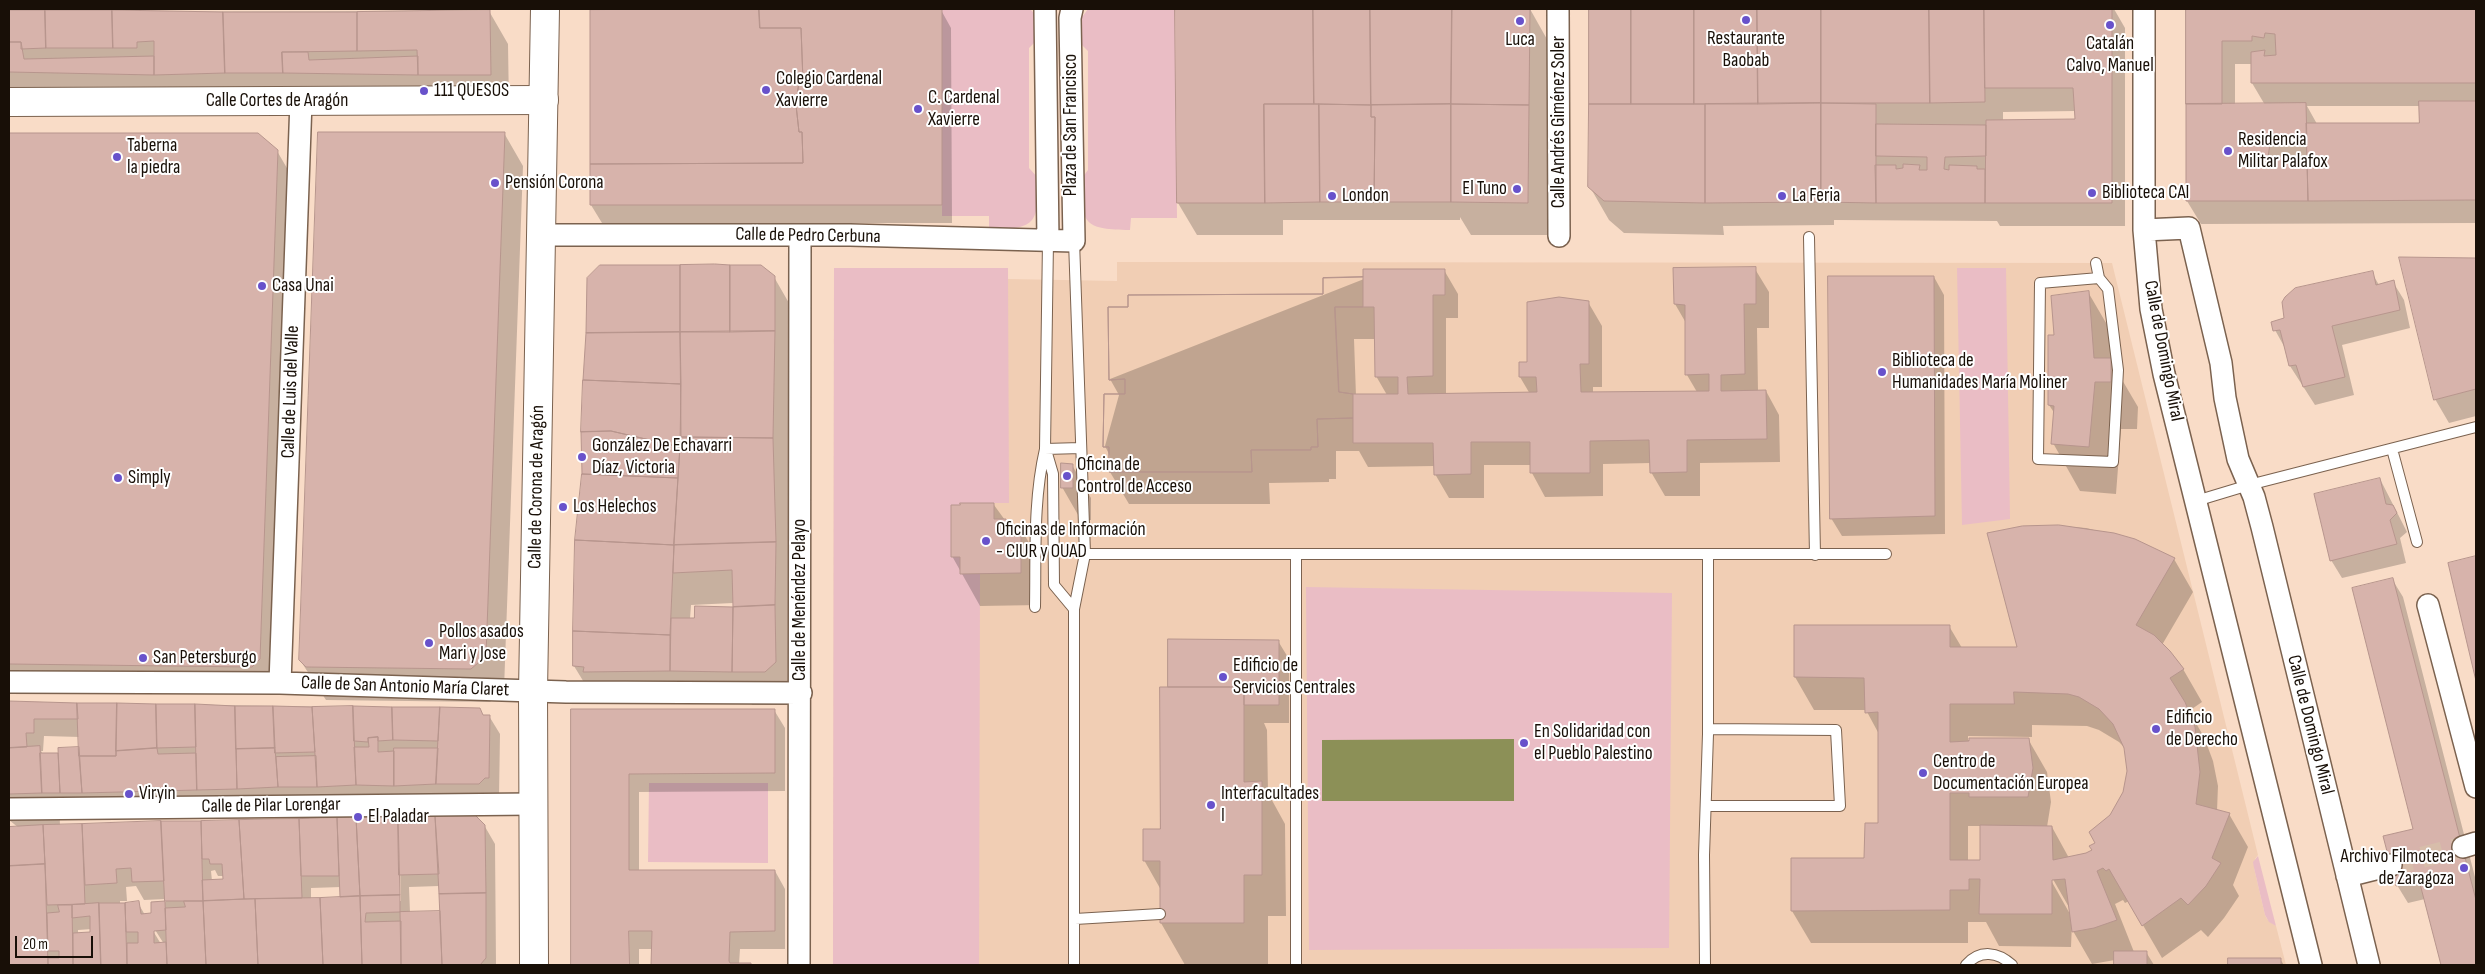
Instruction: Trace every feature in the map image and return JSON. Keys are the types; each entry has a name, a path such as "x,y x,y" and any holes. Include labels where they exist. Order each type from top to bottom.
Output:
{"main road":[{"name":"Calle de Corona de Aragón","path":"534,965 532,691 545,9"},
{"name":"Calle Cortes de Aragón","path":"9,102 544,100"}],"street":[{"name":"Plaza de San Francisco","path":"1045,9 1048,241"},
{"name":"Plaza de San Francisco","path":"1072,9 1070,18 1074,242"},
{"name":"Calle Andrés Giménez Soler","path":"1558,9 1559,236"},
{"name":"Calle de Domingo Miral","path":"2144,9 2144,230 2151,309 2164,374 2311,965"},
{"name":"Calle de Luis del Valle","path":"280,683 301,101"},
{"name":"Calle de Domingo Miral","path":"2144,230 2189,228 2221,363 2225,398 2238,459 2249,485 2262,527 2369,965"},
{"name":"Calle de Pedro Cerbuna","path":"542,235 800,235 1074,242"},
{"name":"Calle de Menéndez Pelayo","path":"799,965 801,694 800,235"},
{"path":"2428,604 2476,787"},
{"name":"Calle de San Antonio María Claret","path":"9,682 280,683 532,691 801,694"},
{"name":"Calle de Pilar Lorengar","path":"9,809 534,804"},
{"path":"2347,876 2391,865"}],"lane":[{"path":"1809,237 1815,554"},
{"path":"1035,607 1037,500 1039,475 1045,449 1048,241"},
{"path":"1074,242 1085,554 1074,610 1074,965"},
{"path":"2096,263 2099,278 2108,289 2118,370 2113,462 2038,459 2040,283 2099,278"},
{"path":"2196,501 2249,485 2476,427"},
{"path":"1045,449 1081,448"},
{"path":"1045,449 1053,474 1054,585 1074,610"},
{"path":"2392,449 2417,542"},
{"path":"1085,554 1886,554"},
{"path":"1296,555 1296,965"},
{"path":"1705,965 1708,555"},
{"path":"1706,806 1840,806 1836,730 1708,729"},
{"path":"1075,919 1160,914"},
{"path":"1966,965 1972,959 1986,954 1996,954 2012,965"}],"shaded area":[{"path":"942,9 1030,9 1035,14 1039,38 1029,48 1029,168 1039,179 1035,215 1025,225 1016,228 989,229 989,216 942,216"},
{"path":"1088,9 1175,9 1177,218 1131,218 1130,230 1095,226 1085,216 1080,197 1079,182 1088,170 1088,51 1078,41 1080,20"},
{"path":"1117,262 2112,263 2258,855 2255,859 2254,868 2265,915 2276,926 2286,965 833,965 834,268 1008,268 1008,279 1117,281"},
{"path":"834,268 1008,268 1009,503 961,503 960,505 951,506 951,557 960,557 960,574 980,574 979,965 833,965"},
{"path":"1957,268 2006,268 2010,519 1962,525"},
{"path":"1306,587 1672,593 1669,948 1309,950"},
{"path":"1514,739 1514,801 1322,801 1322,740"},
{"path":"649,783 768,783 768,863 648,862"},
{"path":"2258,856 2276,926 2269,922 2265,915 2253,862"}],"building":[{"path":"759,9 942,9 942,205 590,205 590,164 803,163 802,132 799,132 796,105 799,81 803,81 801,28 760,28"},
{"path":"759,9 760,28 801,28 803,81 799,81 796,105 799,132 802,132 803,163 590,164 590,10"},
{"path":"1175,9 1313,9 1314,104 1264,104 1265,203 1177,203"},
{"path":"1313,9 1370,9 1371,105 1314,104"},
{"path":"1370,9 1452,9 1451,104 1371,105"},
{"path":"1452,9 1530,9 1529,105 1451,104"},
{"path":"1589,9 1631,9 1631,104 1589,104"},
{"path":"1631,9 1694,9 1694,104 1631,104"},
{"path":"1694,9 1757,9 1758,104 1694,104"},
{"path":"1757,9 1821,9 1821,103 1758,104"},
{"path":"1821,9 1929,9 1930,103 1821,103"},
{"path":"1929,9 1984,9 1985,102 1930,103"},
{"path":"1984,9 2112,9 2112,203 1985,203 1986,120 2075,119 2073,88 1985,88"},
{"path":"2186,9 2476,9 2476,83 2251,83 2251,52 2265,50 2264,56 2276,55 2275,34 2265,33 2264,38 2252,36 2252,41 2222,41 2222,104 2186,104"},
{"path":"9,10 45,10 46,48 21,49 21,42 9,42"},
{"path":"45,10 112,10 113,48 46,48"},
{"path":"112,10 223,12 225,73 154,75 154,41 137,42 137,48 113,48"},
{"path":"490,10 491,75 418,75 417,50 357,51 357,12"},
{"path":"223,12 357,12 357,51 282,52 283,73 225,73"},
{"path":"9,42 21,42 24,59 154,56 154,75 9,72"},
{"path":"282,52 308,52 309,60 418,56 418,75 283,73"},
{"path":"2419,101 2476,101 2476,200 2308,201 2306,123 2419,123"},
{"path":"1821,103 1876,104 1876,203 1821,202"},
{"path":"1821,103 1821,202 1705,203 1705,104"},
{"name":"Residencia Militar Palafox","path":"2306,103 2307,145 2270,144 2268,157 2307,157 2308,201 2186,201 2186,104"},
{"path":"1264,104 1319,104 1320,202 1265,203"},
{"path":"1319,104 1371,105 1371,117 1375,117 1374,202 1320,202"},
{"path":"1451,104 1451,202 1374,202 1375,117 1371,117 1371,105"},
{"path":"1451,104 1529,105 1528,203 1451,202"},
{"path":"1589,104 1705,104 1705,203 1604,201 1588,187"},
{"path":"1876,124 1986,125 1986,156 1945,157 1944,169 1949,170 1949,165 1977,166 1977,169 1985,169 1985,203 1876,203 1875,165 1896,165 1896,169 1903,168 1903,164 1920,165 1919,170 1927,170 1927,157 1876,156"},
{"path":"318,132 505,132 486,656 471,669 306,667 299,660"},
{"path":"9,133 258,133 278,150 260,659 252,667 9,664"},
{"path":"2399,257 2476,258 2476,389 2434,400"},
{"path":"600,265 680,265 680,332 586,333 587,278"},
{"path":"680,265 730,265 730,332 680,332"},
{"path":"730,265 761,265 775,276 775,331 730,332"},
{"path":"1756,267 1756,304 1744,304 1745,374 1721,375 1721,391 1766,390 1767,439 1687,440 1687,472 1650,473 1649,440 1590,441 1590,473 1530,473 1530,442 1471,442 1471,474 1434,475 1433,443 1353,443 1353,418 1317,419 1318,447 1311,447 1311,450 1251,450 1252,472 1109,472 1109,447 1103,447 1104,394 1125,394 1125,379 1109,380 1108,307 1128,307 1128,295 1323,294 1323,278 1363,277 1363,269 1445,269 1445,295 1433,295 1433,376 1407,377 1408,394 1537,392 1536,377 1519,377 1519,362 1527,362 1527,302 1559,297 1589,301 1589,364 1580,364 1581,392 1709,391 1709,374 1685,375 1685,305 1674,304 1673,268","holes":["1335,307 1374,307 1375,377 1398,377 1398,394 1353,394 1339,392"]},
{"path":"2373,271 2376,285 2394,280 2400,310 2332,326 2345,377 2303,387 2296,365 2289,366 2280,330 2273,331 2271,322 2284,318 2282,302 2285,297 2295,288"},
{"name":"Biblioteca de Humanidades María Moliner","path":"1828,276 1934,276 1935,516 1830,519"},
{"path":"1363,277 1363,307 1335,307 1339,392 1353,394 1353,418 1317,419 1318,447 1311,447 1311,450 1251,450 1252,472 1109,472 1109,447 1103,447 1104,394 1125,394 1125,379 1109,380 1108,307 1128,307 1128,295 1323,294 1323,278"},
{"path":"2089,291 2094,358 2111,358 2111,382 2095,382 2089,447 2051,444 2054,406 2048,405 2048,335 2054,335 2051,296"},
{"path":"775,331 773,438 681,437 680,332"},
{"path":"680,332 681,384 583,380 586,333"},
{"path":"583,380 681,384 680,447 611,431 581,432"},
{"path":"611,431 680,447 678,478 582,474 581,432"},
{"path":"681,437 773,438 776,542 674,545"},
{"name":"Oficina de Control de Acceso","path":"1061,463 1073,464 1073,488 1061,488"},
{"path":"582,474 678,478 674,545 575,540"},
{"path":"2380,478 2386,504 2393,505 2397,513 2390,520 2397,544 2330,561 2314,494"},
{"name":"Oficinas de Información - CIUR y OUAD","path":"960,503 994,503 994,519 1006,519 1007,526 1021,526 1021,573 960,574 960,557 951,557 951,505 960,505"},
{"name":"Edificio de Derecho","path":"2059,525 2114,533 2135,539 2175,558 2136,625 2154,635 2184,669 2170,678 2185,702 2195,727 2200,772 2196,804 2230,813 2212,858 2221,863 2206,886 2188,905 2181,898 2142,926 2109,869 2106,871 2103,868 2097,871 2117,920 2094,928 2072,932 2065,879 2052,880 2052,914 1979,914 1980,879 1969,879 1969,890 1950,890 1950,910 1791,911 1791,858 1864,858 1865,823 1878,823 1878,712 1865,713 1864,678 1794,677 1794,625 1950,625 1950,647 2017,647 1987,533 2022,526","holes":["2014,692 2068,694 2079,697 2099,709 2113,724 2124,748 2127,771 2123,792 2110,815 2089,832 2095,843 2089,846 2092,850 2053,860 2052,826 1980,825 1980,860 1950,860 1950,793 1969,793 1969,797 2028,797 2033,768 2029,738 1969,738 1969,741 1950,742 1950,704 2014,704"]},
{"path":"575,540 674,545 670,635 573,631"},
{"path":"776,542 775,605 733,607 732,570 673,573 674,545"},
{"path":"2476,556 2476,681 2448,563"},
{"path":"2393,578 2476,900 2476,965 2441,965 2419,880 2396,886 2383,836 2413,829 2352,588"},
{"path":"775,605 776,662 765,672 732,672 733,607"},
{"path":"695,606 733,607 732,672 670,671 671,618 694,618"},
{"path":"573,631 670,635 670,671 583,672 584,667 573,666"},
{"name":"Edificio de Servicios Centrales","path":"1168,639 1279,640 1279,705 1244,705 1244,687 1168,687"},
{"name":"Interfacultades I","path":"1160,687 1244,687 1244,782 1262,781 1262,875 1244,875 1244,923 1160,923 1160,861 1143,861 1143,829 1160,829"},
{"path":"9,701 77,703 78,719 34,719 34,733 26,733 27,747 9,748"},
{"path":"77,703 117,703 116,756 79,756"},
{"path":"117,703 156,704 157,748 116,751"},
{"path":"156,704 195,704 196,747 157,748"},
{"path":"195,704 235,706 237,789 197,790"},
{"path":"235,706 273,706 275,748 236,749"},
{"path":"273,706 312,707 315,752 275,753"},
{"path":"353,706 392,707 393,740 378,741 378,737 368,738 368,742 354,741"},
{"path":"353,706 356,785 317,787 312,707"},
{"path":"392,707 440,707 438,741 393,740"},
{"path":"440,707 480,708 483,715 490,715 489,778 485,778 479,784 436,784"},
{"path":"571,709 775,709 775,773 629,774 629,870 775,870 775,931 730,932 730,963 751,963 751,965 651,965 652,931 629,931 630,965 571,965"},
{"path":"378,737 378,752 394,751 394,786 356,785 354,747 369,747 368,738"},
{"path":"40,746 42,793 9,794 9,748"},
{"path":"79,747 82,793 60,793 58,748"},
{"path":"157,748 158,754 196,753 197,790 82,793 79,756 116,756 116,751"},
{"path":"275,748 278,787 237,789 236,749"},
{"path":"394,748 438,748 436,784 394,786"},
{"path":"40,753 58,753 60,793 42,793"},
{"path":"316,756 317,787 278,787 276,757"},
{"path":"474,814 485,825 486,893 439,894 435,816"},
{"path":"398,816 400,895 360,896 356,817"},
{"path":"398,816 435,816 439,874 399,875"},
{"path":"356,817 360,896 340,897 337,818"},
{"path":"337,818 339,876 301,876 299,819"},
{"path":"299,819 302,898 244,899 239,820"},
{"path":"239,820 244,899 203,901 202,880 223,879 222,864 210,864 209,859 202,859 201,821"},
{"path":"161,821 201,821 203,901 165,901"},
{"path":"161,821 164,881 132,882 131,868 116,869 117,883 85,885 82,824"},
{"path":"82,824 85,904 47,905 43,825"},
{"path":"43,825 45,864 9,866 9,827"},
{"path":"45,864 48,965 9,965 9,866"},
{"path":"486,893 486,958 480,965 442,965 439,894"},
{"path":"400,895 400,912 366,913 365,922 401,921 401,965 362,965 360,896"},
{"path":"360,896 362,965 323,965 320,898"},
{"path":"320,898 323,965 258,965 255,899"},
{"path":"255,899 258,965 206,965 203,901"},
{"path":"139,901 141,914 151,913 151,902 165,901 166,930 154,931 154,943 166,942 167,965 127,965 127,943 138,943 138,932 126,932 125,903"},
{"path":"184,901 203,901 206,965 167,965 165,908 185,907"},
{"path":"99,903 125,903 127,965 101,965"},
{"path":"99,903 101,965 73,965 73,933 90,932 90,916 72,918 72,905"},
{"path":"58,905 72,905 73,965 48,965 48,958 59,958 59,951 48,951 47,913 59,912"},
{"path":"440,911 442,965 401,965 400,912"},
{"path":"2114,951 2147,951 2147,965 2114,965"},
{"path":"2228,958 2281,958 2281,965 2228,965"}],"tunnel":[{"path":"2391,865 2463,847"}],"place":[{"name":"Restaurante Baobab","path":"1746,20"},
{"name":"Luca","path":"1520,21"},
{"name":"Catalán Calvo, Manuel","path":"2110,25"},
{"name":"Colegio Cardenal Xavierre","path":"766,90"},
{"name":"111 QUESOS","path":"424,91"},
{"name":"C. Cardenal Xavierre","path":"918,109"},
{"name":"Residencia Militar Palafox","path":"2228,151"},
{"name":"Taberna la piedra","path":"117,157"},
{"name":"Pensión Corona","path":"495,183"},
{"name":"El Tuno","path":"1517,189"},
{"name":"Biblioteca CAI","path":"2092,193"},
{"name":"London","path":"1332,196"},
{"name":"La Feria","path":"1782,196"},
{"name":"Casa Unai","path":"262,286"},
{"name":"Biblioteca de Humanidades María Moliner","path":"1882,372"},
{"name":"González De Echavarri Díaz, Victoria","path":"582,457"},
{"name":"Oficina de Control de Acceso","path":"1067,476"},
{"name":"Simply","path":"118,478"},
{"name":"Los Helechos","path":"563,507"},
{"name":"Oficinas de Información - CIUR y OUAD","path":"986,541"},
{"name":"Pollos asados Mari y Jose","path":"429,643"},
{"name":"San Petersburgo","path":"143,658"},
{"name":"Edificio de Servicios Centrales","path":"1223,677"},
{"name":"Edificio de Derecho","path":"2156,729"},
{"name":"En Solidaridad con el Pueblo Palestino","path":"1524,743"},
{"name":"Centro de Documentación Europea","path":"1923,773"},
{"name":"Viryin","path":"129,794"},
{"name":"Interfacultades I","path":"1211,805"},
{"name":"El Paladar","path":"358,817"},
{"name":"Archivo Filmoteca de Zaragoza","path":"2464,868"}]}
